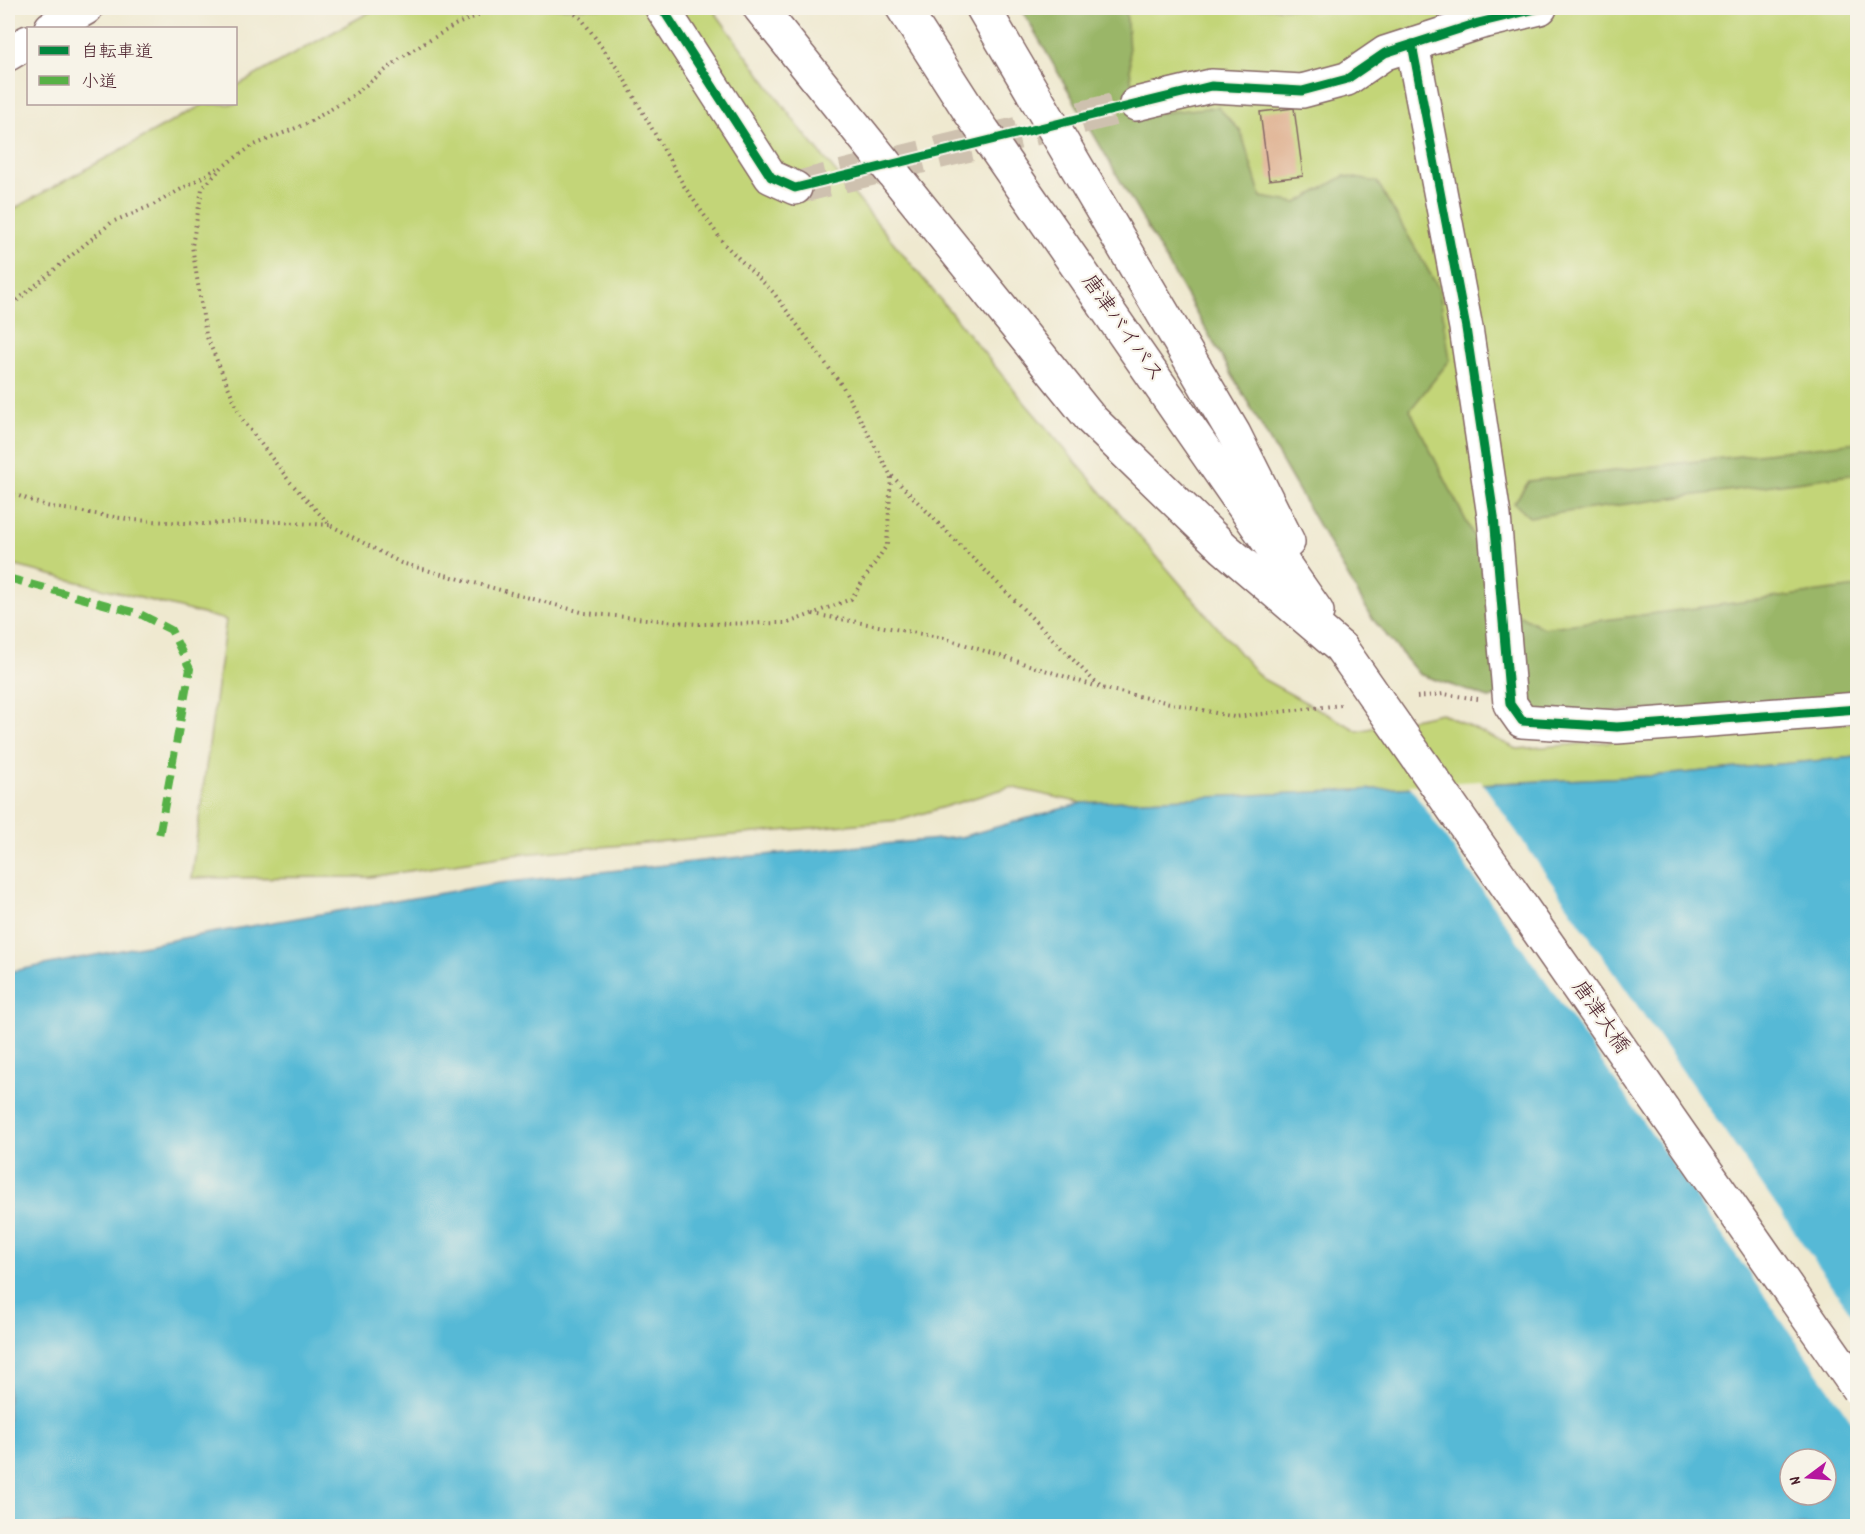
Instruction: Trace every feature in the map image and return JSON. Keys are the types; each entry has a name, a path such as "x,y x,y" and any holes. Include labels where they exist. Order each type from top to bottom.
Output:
{"main road":[{"path":"53,27 86,8"},
{"path":"662,8 771,177 795,188"},
{"path":"760,8 1091,419 1224,548 1341,648"},
{"name":"唐津バイパス","path":"903,8 975,118 1341,648"},
{"path":"983,8 1234,434 1341,648"},
{"path":"1136,104 1211,86 1302,91 1347,79 1385,52 1479,23 1540,8"},
{"path":"8,54 27,43"},
{"path":"1412,44 1466,328 1494,516 1510,704 1522,721 1617,727 1857,709"},
{"name":"唐津大橋","path":"1341,648 1857,1389"}],"path":[{"path":"8,308 112,222 155,204 252,146 308,123 348,99 405,55 455,25 495,8"},
{"path":"566,8 581,18 622,75 684,186 724,244 773,292 843,387 891,476 1101,688"},
{"path":"222,166 202,189 192,246 206,335 242,419 290,482 330,525 401,563 585,613 697,624 788,623 851,599 887,545 891,476"},
{"path":"8,492 46,506 133,520 204,524 265,521 330,525"},
{"path":"812,614 944,638 1101,688 1234,717"}],"green space":[{"path":"377,8 712,8 798,126 1025,403 1261,678 1358,731 1441,713 1517,749 1857,722 1857,757 1651,776 1082,803 1010,787 901,820 512,855 370,877 191,878 226,620 8,564 8,212 202,105 237,105 237,85"},
{"path":"1021,8 1857,8 1857,703 1510,692 1489,698 1419,674 1372,618"},
{"path":"1021,8 1126,8 1131,80 1147,114 1218,107 1241,132 1261,197 1297,203 1344,176 1377,182 1439,289 1450,360 1410,410 1511,610 1543,628 1857,587 1857,703 1529,715 1510,692 1489,698 1419,674 1372,618"},
{"path":"1857,442 1857,474 1529,517 1514,503 1529,481"}],"water":[{"path":"1857,757 1857,1526 8,1526 8,972 188,937 500,883 720,859 961,837 1082,803 1651,776"}],"pier":[{"path":"1481,781 1857,1322 1857,1429 1409,785"}],"building":[{"path":"1294,108 1303,176 1269,180 1260,112"}],"tunnel":[{"path":"795,188 1136,104"}],"marked path":[{"path":"8,578 140,614 171,630 190,669 159,836"}],"cycle path":[{"path":"662,8 771,177 795,188 1211,86 1302,91 1347,79 1385,53 1478,23 1540,8"},
{"path":"1412,44 1466,328 1494,516 1510,704 1522,721 1617,727 1858,709"}]}
